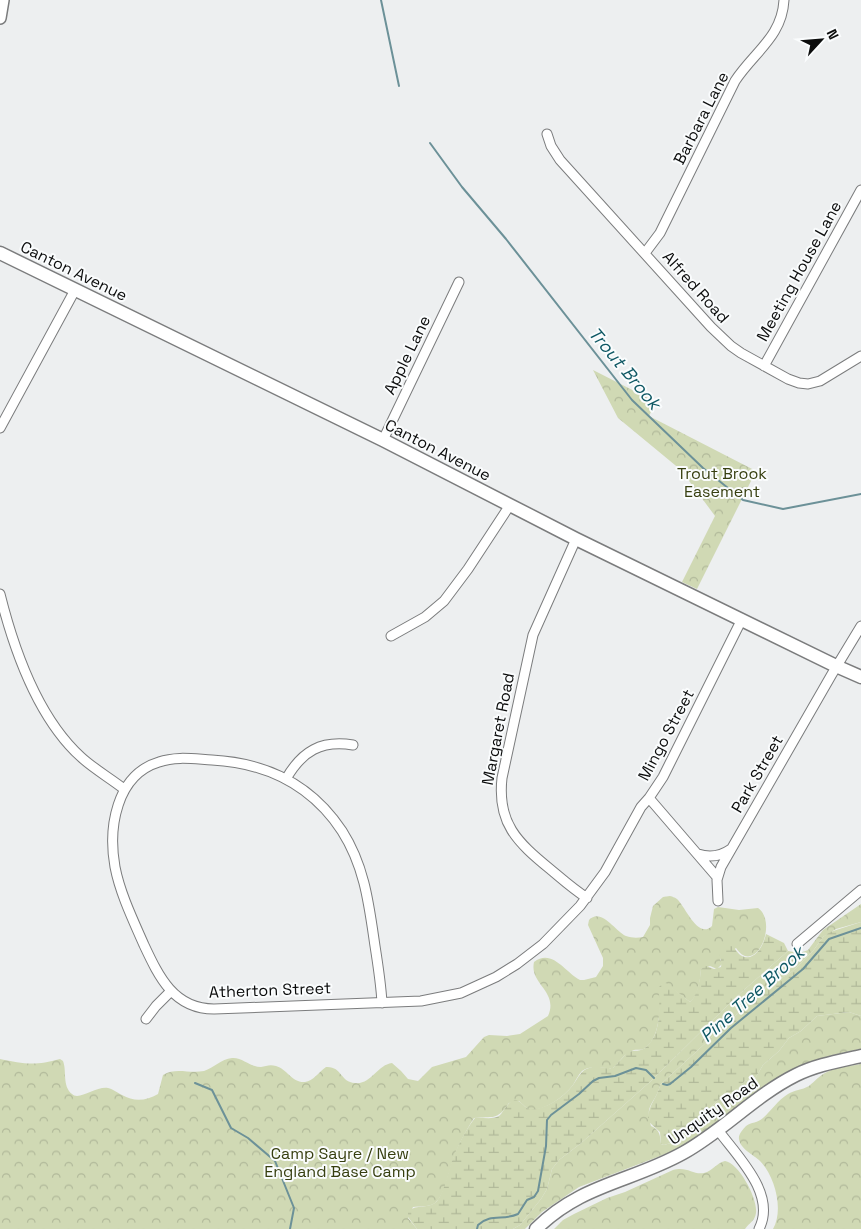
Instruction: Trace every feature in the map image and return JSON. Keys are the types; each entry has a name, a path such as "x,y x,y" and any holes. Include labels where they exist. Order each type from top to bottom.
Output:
{"main road":[{"name":"Canton Avenue","path":"0,253 861,677"},
{"name":"Unquity Road","path":"536,1229 556,1211 580,1196 605,1184 673,1159 695,1146 767,1092 797,1074 821,1065 861,1056"}],"street":[{"path":"0,18 3,0"},
{"name":"Barbara Lane","path":"645,253 660,233 735,81 775,33 782,15 784,0"},
{"name":"Alfred Road","path":"547,134 551,146 560,160 724,340 736,350 794,381 808,384 820,381 861,356"},
{"name":"Meeting House Lane","path":"764,366 861,190"},
{"name":"Apple Lane","path":"383,440 459,282"},
{"path":"0,428 75,290"},
{"path":"391,636 420,621 444,600 474,560 510,505"},
{"name":"Margaret Road","path":"576,538 531,643 502,778 501,792 505,818 519,842 586,898"},
{"path":"0,594 26,673 33,691 47,716 63,738 81,757 124,789 145,768 161,761 173,759 239,762 260,767 286,779 306,792 331,817 346,838 357,860 367,892 382,1002"},
{"name":"Mingo Street","path":"717,877 650,798 665,773 742,619"},
{"name":"Park Street","path":"718,901 717,877 719,870 861,626"},
{"path":"286,779 298,761 312,751 333,743 353,745"},
{"name":"Atherton Street","path":"124,789 119,801 114,826 114,846 116,871 130,913 156,969 171,991 185,1003 207,1009 421,1001 468,990 496,977 523,960 550,938 586,898 609,865 640,807 650,798"},
{"path":"698,854 712,857 731,849"},
{"path":"797,944 861,890"},
{"path":"146,1020 156,1006 171,991"},
{"path":"718,1130 755,1181 761,1193 764,1215 759,1229"}],"green space":[{"name":"Trout Brook Easement","path":"593,370 656,402 649,416 756,471 697,589 682,582 715,516 681,470 618,418"},
{"name":"Camp Sayre / New England Base Camp","path":"670,896 677,899 692,920 702,929 712,926 714,909 718,907 739,910 758,908 764,915 766,925 762,944 757,952 750,956 743,955 736,948 720,959 722,964 717,969 710,966 701,969 697,991 690,1002 666,984 662,984 659,1019 650,1043 644,1049 634,1050 627,1054 613,1068 593,1067 582,1071 564,1095 542,1108 530,1111 519,1101 509,1103 498,1115 474,1118 459,1145 439,1199 430,1205 413,1207 408,1218 417,1229 0,1229 0,1059 30,1064 60,1059 64,1065 67,1087 75,1096 108,1088 136,1100 158,1094 163,1075 173,1071 204,1071 224,1060 232,1058 257,1067 276,1066 300,1082 311,1080 326,1067 331,1067 338,1071 346,1080 361,1083 382,1067 392,1063 408,1079 418,1081 432,1067 466,1057 484,1037 489,1035 507,1036 520,1034 548,1016 550,1000 536,976 534,962 541,958 553,959 580,980 596,977 603,966 603,958 588,925 589,920 598,916 608,921 626,936 643,937 650,925 653,906 663,897"},
{"path":"861,904 861,922 836,929 823,937 813,951 796,968 789,974 771,983 660,1085 650,1108 649,1118 651,1126 659,1133 661,1144 674,1142 686,1133 718,1100 733,1094 745,1081 756,1077 763,1065 779,1051 789,1038 801,1031 817,1016 849,1012 861,1016 861,1049 828,1056 797,1068 681,1148 579,1187 542,1212 525,1229 513,1229 520,1225 541,1199 547,1189 552,1169 559,1160 580,1144 651,1081 736,997 788,951 800,953 808,950 823,930"},
{"path":"861,922 861,1016 849,1012 817,1016 801,1031 789,1038 779,1051 763,1065 756,1077 745,1081 733,1094 718,1100 686,1133 674,1142 661,1144 660,1132 648,1121 649,1110 660,1085 771,983 789,974 796,968 813,951 823,937 830,932"},
{"path":"766,934 784,943 788,951 736,997 651,1081 580,1144 559,1160 552,1169 547,1189 541,1199 520,1225 513,1229 417,1229 408,1217 408,1211 431,1205 440,1197 458,1146 475,1118 499,1116 508,1104 516,1100 530,1110 548,1105 564,1095 586,1069 592,1067 613,1068 628,1052 644,1049 655,1035 659,1019 659,987 662,984 666,983 690,1002 697,991 701,969 706,966 714,969 721,967 720,945 728,942 738,953 747,957 758,951"},
{"path":"861,1064 861,1229 773,1229 778,1212 774,1184 765,1167 740,1143 739,1137 742,1130 763,1118 788,1094 809,1086 831,1070"},
{"path":"725,1161 736,1168 746,1182 754,1199 756,1213 745,1229 554,1229 563,1220 574,1214 673,1170 682,1169 704,1173"}],"waterway":[{"name":"Trout Brook","path":"381,0 399,86"},
{"name":"Trout Brook","path":"430,143 462,187 506,239 632,400 703,468 743,500 783,509 861,494"},
{"name":"Pine Tree Brook","path":"663,1084 670,1084 691,1067 731,1028 803,969 829,939 861,928"},
{"name":"Pine Tree Brook","path":"477,1229 478,1225 488,1219 518,1214 527,1200 534,1197 538,1191 546,1146 547,1120 551,1115 599,1078 615,1076 636,1068 646,1070 654,1078"},
{"path":"195,1083 212,1090 231,1128 248,1138 275,1161 294,1208 290,1229"}]}
